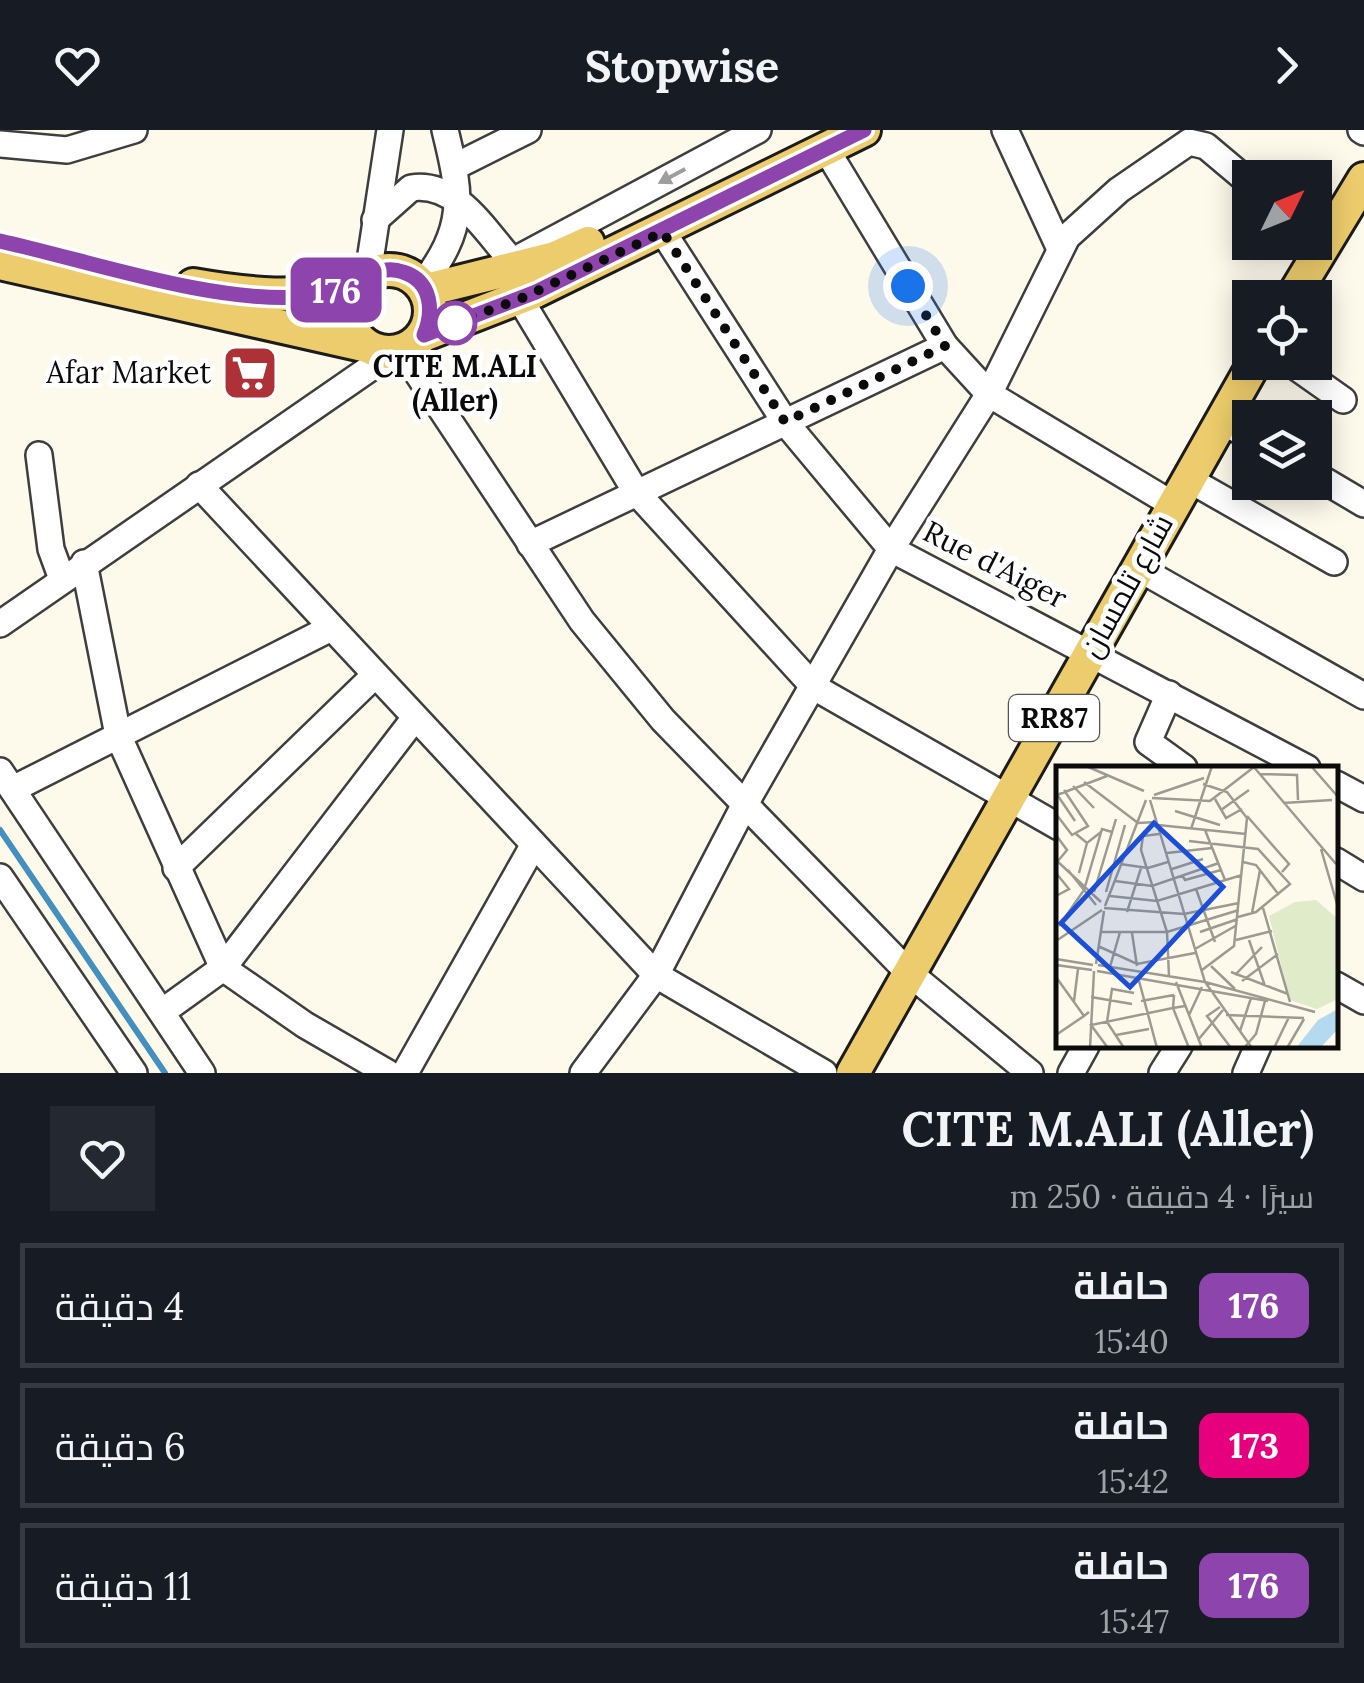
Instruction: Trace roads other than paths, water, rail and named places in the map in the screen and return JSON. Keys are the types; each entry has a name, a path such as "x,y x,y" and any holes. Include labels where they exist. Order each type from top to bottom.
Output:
{"main road":[{"path":"424,287 502,266 555,258 824,140 864,130"},
{"path":"0,263 396,346 520,299 663,232 824,140"},
{"path":"1332,223 1364,178"},
{"path":"0,241 230,292 304,297 387,269 406,272 424,287 430,305 396,346"},
{"path":"362,280 350,298 350,325 396,346"},
{"name":"شارع تلمسان","path":"854,1073 1244,380"}],"street":[{"path":"362,280 390,130"},
{"path":"424,287 450,246 457,200 445,130"},
{"path":"454,167 528,130"},
{"path":"375,220 412,188 436,188 457,200 502,266 758,130"},
{"path":"1005,130 1060,249"},
{"path":"0,144 71,140 126,131"},
{"path":"824,140 945,346 989,394 1180,492 1334,562"},
{"path":"583,1073 656,975 745,804 891,548 989,394 1060,249 1077,225 1119,190 1189,142 1206,146 1232,167"},
{"name":"Rue d'Aiger","path":"663,232 785,422 891,548 1303,766"},
{"path":"520,299 636,492 814,687 1056,825"},
{"path":"0,624 396,346 582,621 652,706 908,972 1030,1073"},
{"path":"530,544 945,346"},
{"path":"1314,380 1343,400"},
{"path":"1222,420 1232,426"},
{"path":"40,456 51,549 62,579"},
{"path":"199,485 414,720 656,975 824,1073"},
{"path":"1332,485 1364,504"},
{"path":"84,563 118,735 223,968 305,1025 388,1073"},
{"path":"1138,568 1364,696"},
{"path":"202,1073 6,780 118,735 331,628"},
{"path":"176,868 374,676"},
{"path":"1170,694 1148,742 1181,766"},
{"path":"162,1012 223,968 414,720"},
{"path":"1339,786 1364,798"},
{"path":"405,1073 533,846"},
{"path":"1339,863 1364,878"},
{"path":"0,877 124,1069"},
{"path":"1339,987 1364,1001"},
{"path":"1071,1073 1085,1048"},
{"path":"1162,1073 1178,1048"}],"waterway":[{"path":"0,830 165,1073"}],"place":[{"name":"CITE M.ALI (Aller)","path":"455,323"},
{"name":"Afar Market","path":"250,373"}]}
